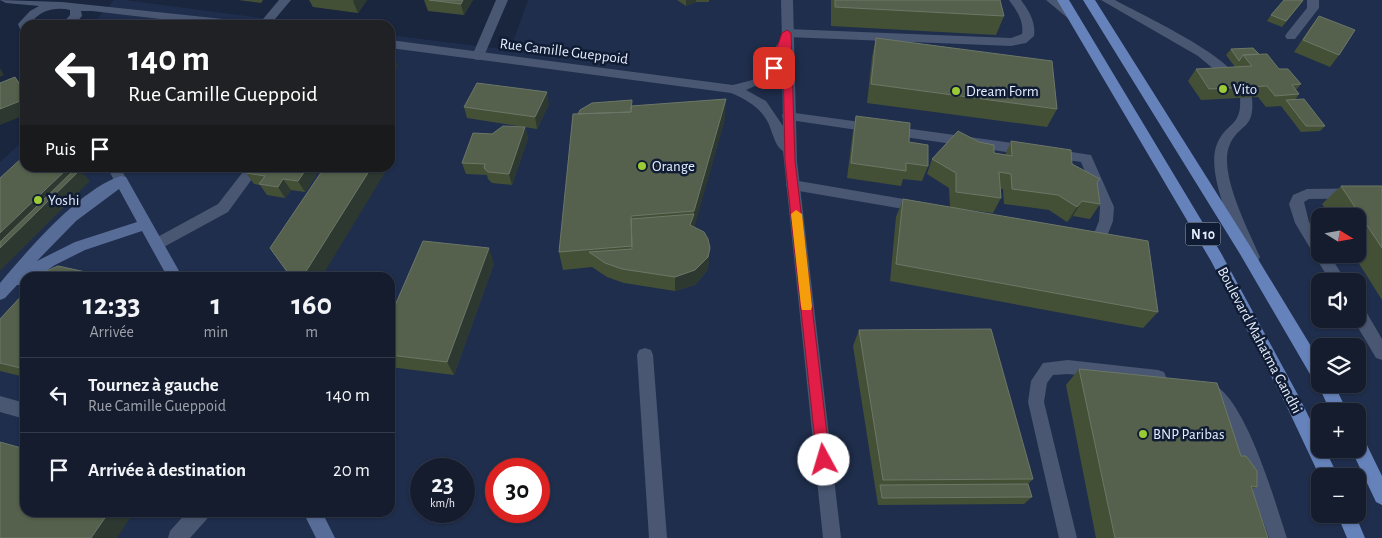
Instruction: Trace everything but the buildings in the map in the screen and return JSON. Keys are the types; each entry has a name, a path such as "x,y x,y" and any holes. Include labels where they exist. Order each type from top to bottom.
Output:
{"main road":[{"name":"Boulevard Mahatma Gandhi","path":"1063,0 1230,281 1325,468"},
{"name":"Boulevard Mahatma Gandhi","path":"1089,0 1259,272 1311,361"},
{"path":"1364,458 1382,496"},
{"path":"1350,523 1356,538"}],"street":[{"path":"5,0 55,5 64,4 75,8 92,8 198,20"},
{"path":"5,0 22,20"},
{"path":"268,20 285,0"},
{"path":"478,56 502,0"},
{"path":"787,0 790,161 832,538"},
{"path":"787,33 1011,42 1022,40 1028,36 1030,28 1016,0"},
{"path":"1052,0 1074,18"},
{"path":"1107,0 1202,53 1232,78"},
{"path":"1291,36 1313,8 1313,0"},
{"path":"29,20 37,11 55,5"},
{"path":"72,20 76,16 75,8"},
{"name":"Rue Camille Gueppoid","path":"733,89 764,81 770,75 787,33"},
{"name":"Rue Camille Gueppoid","path":"395,45 733,89 745,93 768,109 776,123 790,161"},
{"path":"1246,98 1248,110 1241,124 1223,144 1220,151 1220,161 1227,192 1259,272"},
{"path":"788,116 1086,158 1107,208 1106,221 1101,235 1095,238 1067,233"},
{"path":"116,172 173,272"},
{"path":"157,244 223,208 250,172"},
{"path":"0,295 38,248 102,191 121,181"},
{"path":"793,185 933,209"},
{"path":"1311,237 1302,223 1296,204 1298,199 1307,194 1382,193"},
{"path":"30,272 77,246 146,224"},
{"path":"0,295 20,280"},
{"path":"1366,326 1382,353"},
{"path":"645,355 658,538"},
{"path":"1068,538 1036,402 1039,381 1049,368 1068,367 1177,380"},
{"path":"1196,383 1204,386 1220,398 1239,428 1278,538"},
{"path":"0,404 20,410"},
{"path":"177,538 196,517"},
{"path":"315,517 326,538"}],"shaded area":[{"path":"114,0 125,0 278,20 96,20"},
{"path":"528,0 1382,0 1382,538 0,538 0,162 20,144 20,172 395,172 395,36 510,50"}],"slow traffic":[{"path":"796,214 806,306"}],"place":[{"name":"Vito","path":"1223,89"},
{"name":"Dream Form","path":"956,91"},
{"name":"Orange","path":"642,166"},
{"name":"Yoshi","path":"38,200"},
{"name":"BNP Paribas","path":"1143,434"}],"route":[{"path":"774,68 787,33 790,161 824,460"}]}
